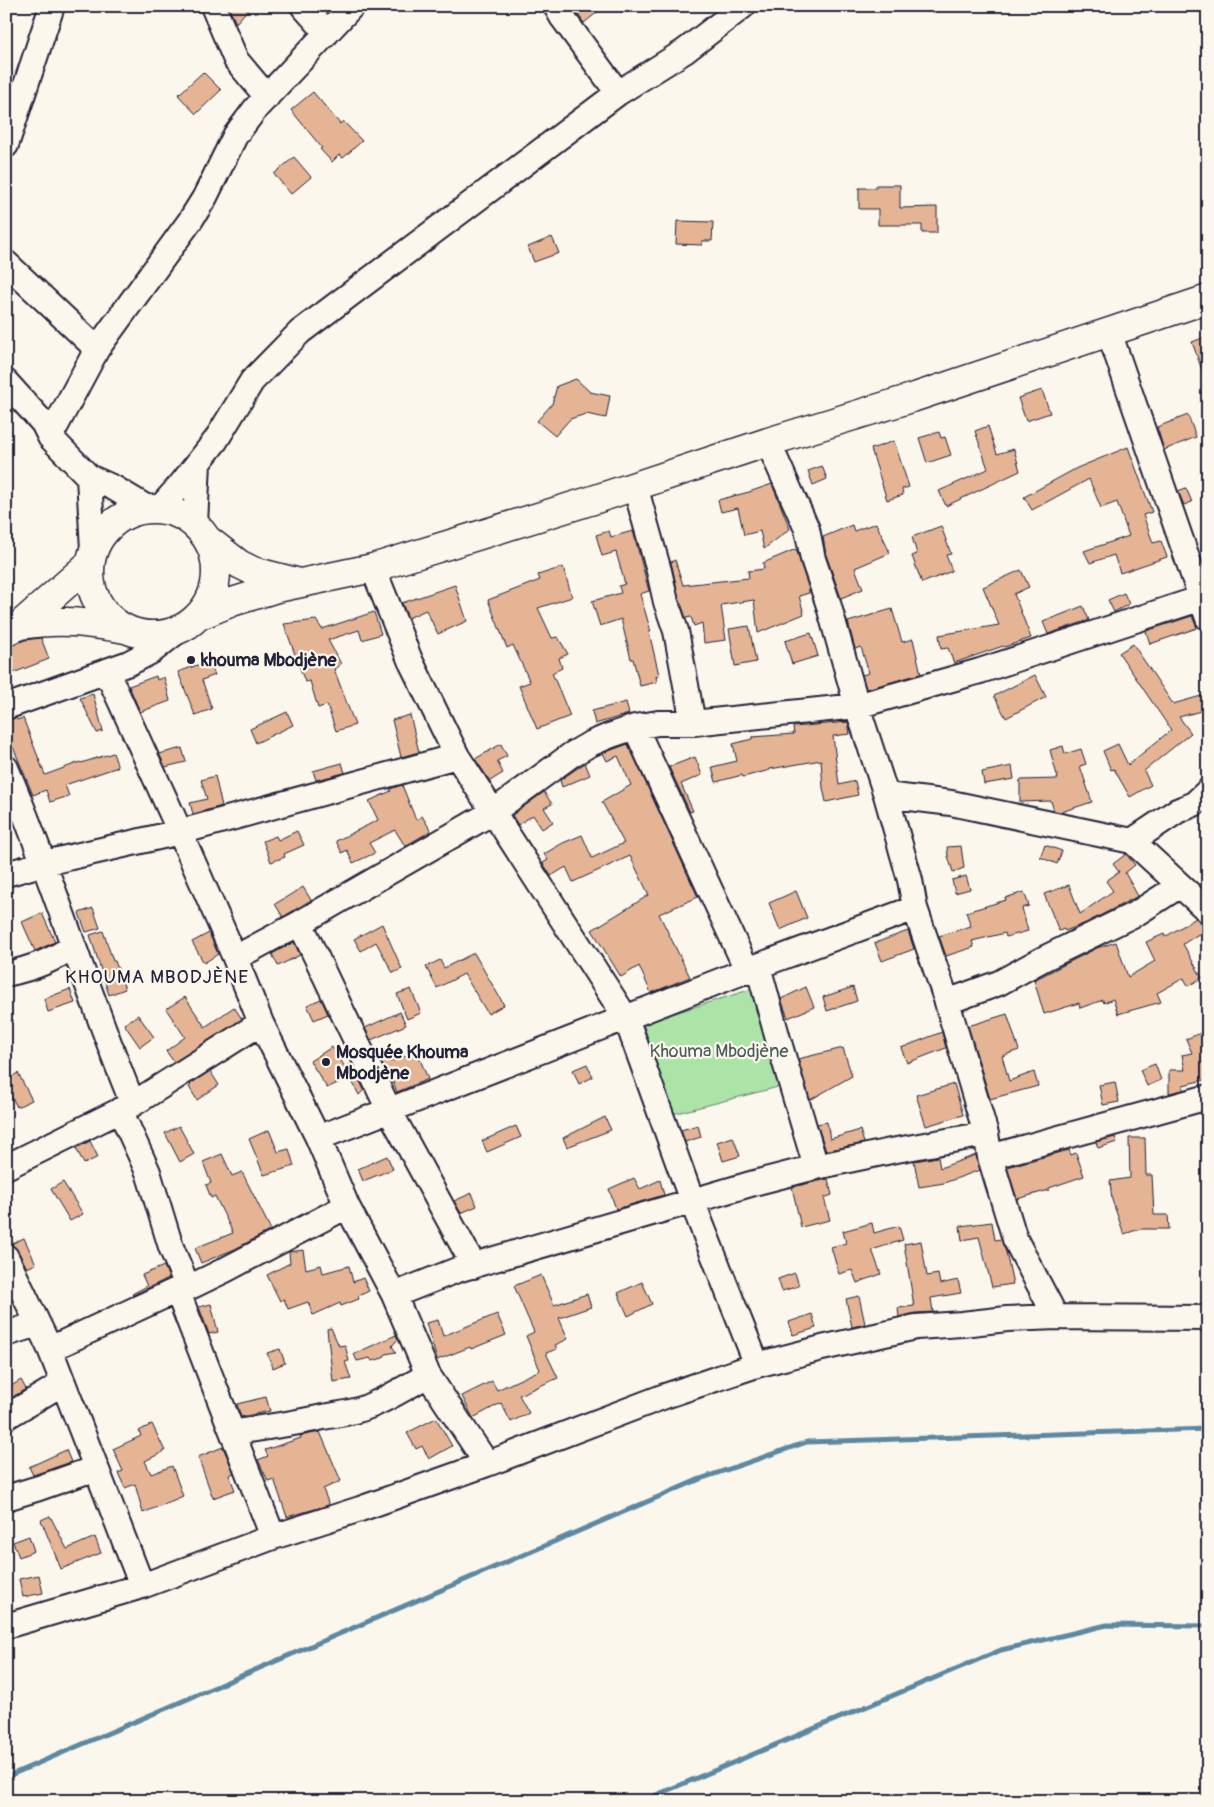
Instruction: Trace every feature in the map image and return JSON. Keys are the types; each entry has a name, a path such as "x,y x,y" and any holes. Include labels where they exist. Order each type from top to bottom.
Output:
{"main road":[{"path":"13,628 52,621 66,621 125,629 143,635 162,635 255,594 297,583 373,568 912,398 1208,299"},
{"path":"13,628 91,557 102,534 115,521 131,512 154,509 178,514 239,564 297,583"},
{"path":"189,623 210,599 216,580 215,559 201,532"},
{"path":"91,557 92,590 104,614 125,629"}],"street":[{"path":"6,145 52,6"},
{"path":"213,6 236,60 267,97"},
{"path":"303,6 327,33"},
{"path":"50,437 97,349 190,221 205,197 235,136 267,97 352,6"},
{"path":"556,6 618,93"},
{"path":"6,382 42,423 50,437 89,477 154,509 198,463 227,424 252,381 300,332 618,93 685,51 742,6"},
{"path":"6,263 97,349"},
{"path":"235,958 492,812 590,744 658,722 693,723 857,706 1205,604 1109,332"},
{"path":"768,442 807,529 813,559 886,795 910,880 915,908 947,1002 1015,1239 1056,1317"},
{"path":"198,463 201,532"},
{"path":"89,477 91,557"},
{"path":"635,486 666,602 676,631 693,723"},
{"path":"373,568 410,660 457,756 626,1018 692,1200 758,1365"},
{"path":"6,707 107,672 152,651 189,623"},
{"path":"107,672 180,832 235,958 260,1022 318,1138 348,1206 394,1295 428,1375 487,1464"},
{"path":"635,728 753,969 778,1039 816,1167"},
{"path":"6,874 45,863 180,832 457,756"},
{"path":"6,768 45,863 113,1057 126,1107 148,1172 183,1289 233,1433 273,1537"},
{"path":"1132,840 1177,811 1194,804 1208,791"},
{"path":"886,795 951,803 1132,840 1179,886 1208,911"},
{"path":"947,1002 999,983 1137,913 1179,886"},
{"path":"318,1138 915,908"},
{"path":"300,922 389,1110 474,1266"},
{"path":"6,974 19,972 53,958 73,946"},
{"path":"6,1167 126,1107 260,1022"},
{"path":"990,1157 1208,1097"},
{"path":"394,1295 457,1270 692,1200 816,1167 986,1134"},
{"path":"50,1349 183,1289 348,1206"},
{"path":"6,1257 50,1349 142,1586"},
{"path":"6,1626 142,1586 273,1537 487,1464 611,1416 758,1365 822,1348 916,1327 1007,1319 1056,1317 1208,1318"},
{"path":"6,1334 37,1324"},
{"path":"233,1433 279,1424 305,1422 321,1417 352,1412 368,1407 428,1375"},
{"path":"6,1417 63,1383"},
{"path":"7,1495 39,1488 96,1468"}],"green space":[{"name":"Khouma Mbodjène","path":"752,989 782,1086 673,1114 643,1023"}],"building":[{"path":"228,6 251,6 236,23"},
{"path":"572,6 605,6 584,23"},
{"path":"203,72 221,90 196,114 178,95"},
{"path":"313,92 340,124 343,121 362,141 343,158 339,155 332,162 291,110"},
{"path":"294,157 311,177 291,194 274,174"},
{"path":"876,185 900,185 900,208 937,207 937,233 922,233 922,225 878,225 878,209 859,209 859,188 876,188"},
{"path":"677,221 713,222 712,241 702,241 702,245 676,244"},
{"path":"552,237 559,253 534,262 528,247"},
{"path":"1208,336 1208,380 1206,381 1192,342"},
{"path":"576,379 590,392 610,396 606,418 586,414 570,419 555,436 537,421 552,404 557,386"},
{"path":"1042,390 1050,413 1026,421 1018,398"},
{"path":"1188,415 1196,437 1164,450 1157,427"},
{"path":"988,426 997,454 1014,449 1020,471 946,506 939,491 988,469 975,431"},
{"path":"939,432 941,438 945,437 951,455 927,463 919,438"},
{"path":"894,441 909,487 902,489 903,495 887,500 871,449"},
{"path":"1128,447 1152,512 1143,515 1153,543 1161,541 1167,557 1120,573 1114,555 1090,563 1084,551 1129,536 1117,502 1101,508 1089,479 1032,510 1024,497 1077,468"},
{"path":"822,466 827,479 813,485 808,471"},
{"path":"772,484 790,529 764,549 760,531 744,535 738,508 721,512 718,500"},
{"path":"1186,488 1192,502 1184,505 1178,491"},
{"path":"876,523 890,553 855,568 863,589 841,598 826,555 823,537 852,525 854,531"},
{"path":"941,526 951,554 946,555 952,571 922,583 912,556 917,554 912,537"},
{"path":"609,531 611,537 633,531 649,591 640,594 651,632 649,632 659,675 656,676 657,682 640,686 621,619 600,626 592,601 621,593 619,586 625,584 616,552 602,556 596,535"},
{"path":"796,549 809,589 809,593 799,596 804,614 758,633 754,600 721,605 726,640 704,643 702,623 694,626 691,617 686,618 679,598 671,562 675,560 683,585 749,578 748,571 764,569 763,563"},
{"path":"563,567 572,597 538,608 552,638 558,637 568,654 559,658 562,668 552,673 570,716 537,729 519,686 530,682 513,645 507,648 488,600 540,580 538,575"},
{"path":"1021,570 1029,587 1014,594 1031,638 954,663 948,648 941,649 939,635 999,625 983,587"},
{"path":"455,585 467,621 438,634 426,610 408,618 402,603"},
{"path":"1124,593 1129,604 1114,612 1108,600"},
{"path":"1083,606 1089,620 1048,634 1043,622"},
{"path":"892,609 902,642 913,639 921,674 866,689 862,675 869,673 861,647 855,649 848,622"},
{"path":"374,612 381,634 362,640 359,630 328,640 341,664 334,669 355,725 336,731 327,705 318,708 310,681 305,682 284,624 316,620 322,629"},
{"path":"1192,616 1197,628 1150,644 1146,631"},
{"path":"749,626 756,662 735,666 729,629"},
{"path":"811,633 818,656 792,664 785,641"},
{"path":"41,638 49,659 13,673 6,654 6,647 25,640"},
{"path":"1133,644 1173,704 1208,694 1208,709 1179,717 1191,733 1144,771 1151,785 1130,797 1114,769 1111,770 1103,751 1118,744 1128,765 1171,730 1119,653"},
{"path":"209,661 215,675 202,680 212,709 195,715 178,672"},
{"path":"1035,675 1046,697 1006,718 994,696"},
{"path":"156,676 157,680 164,677 170,701 140,712 129,686"},
{"path":"93,694 103,731 97,733 80,698"},
{"path":"626,702 629,714 595,724 592,711"},
{"path":"287,712 293,725 256,743 250,729"},
{"path":"410,715 419,752 401,757 392,720"},
{"path":"16,718 17,720 23,718 45,775 80,762 113,753 118,767 65,785 69,796 50,802 46,790 33,795 13,747 6,750 6,720"},
{"path":"848,722 850,734 833,736 839,785 855,781 858,795 826,802 821,760 770,769 716,782 712,767 737,761 733,744 752,739 752,737 794,734 793,727"},
{"path":"501,744 507,756 497,761 503,773 490,781 475,759"},
{"path":"628,744 698,897 659,914 690,977 651,993 639,966 621,977 592,930 649,895 630,856 573,882 566,867 551,876 543,863 548,860 544,854 582,835 592,858 624,843 602,802 631,785 618,756 607,761 603,753"},
{"path":"1063,746 1065,754 1081,749 1086,764 1080,766 1092,802 1061,812 1054,811 1051,801 1020,802 1020,780 1058,779 1050,750"},
{"path":"182,748 186,762 165,767 159,754"},
{"path":"695,757 702,775 681,784 693,811 690,812 669,767"},
{"path":"342,763 345,773 316,780 313,771"},
{"path":"585,763 590,775 562,787 560,780"},
{"path":"1012,766 1014,779 984,784 982,772"},
{"path":"215,776 222,806 193,814 190,803 207,799 201,780"},
{"path":"402,785 416,820 422,816 431,831 405,846 395,830 369,843 375,853 353,863 347,850 342,853 336,841 378,820 369,801 391,791 390,789"},
{"path":"544,792 552,804 544,808 553,822 542,829 533,815 518,825 512,815"},
{"path":"297,831 304,845 284,854 285,857 271,862 263,841 276,836 278,840"},
{"path":"1045,845 1062,851 1057,864 1040,857"},
{"path":"961,846 964,868 953,872 947,847"},
{"path":"1126,854 1135,865 1125,873 1138,896 1086,923 1065,931 1064,929 1059,931 1044,894 1069,885 1080,914 1113,891 1106,881 1119,872 1113,864"},
{"path":"966,876 970,889 955,893 952,880"},
{"path":"303,887 311,900 283,917 275,904"},
{"path":"796,891 807,918 780,930 769,903"},
{"path":"1024,892 1029,906 1022,908 1028,931 1006,937 1005,933 972,941 974,947 946,956 939,936 971,926 966,912 1006,900 1005,898"},
{"path":"93,908 100,928 86,932 79,913"},
{"path":"42,913 55,942 35,951 22,922"},
{"path":"1196,918 1207,924 1208,928 1183,944 1202,978 1188,986 1184,978 1157,993 1161,1002 1118,1014 1113,999 1104,1003 1103,1000 1080,1008 1079,1003 1044,1014 1034,980 1097,948 1116,942 1128,977 1155,961 1146,942 1164,934 1165,937"},
{"path":"382,924 402,969 393,973 376,942 361,951 354,939"},
{"path":"103,931 125,989 109,995 90,935"},
{"path":"908,931 914,949 882,961 875,943"},
{"path":"209,933 218,954 204,963 192,942"},
{"path":"294,942 300,955 278,966 272,954"},
{"path":"474,953 504,1005 488,1014 464,974 437,988 426,967 440,960 444,968"},
{"path":"806,987 814,1007 788,1018 781,999"},
{"path":"853,987 857,1001 827,1011 823,997"},
{"path":"70,989 75,1003 48,1012 44,999"},
{"path":"411,989 421,1013 407,1019 397,994"},
{"path":"185,997 205,1027 234,1007 242,1019 174,1062 166,1051 185,1037 166,1009"},
{"path":"321,999 328,1014 314,1020 307,1005"},
{"path":"400,1012 406,1025 371,1040 365,1028"},
{"path":"1007,1014 1019,1050 1002,1056 1009,1081 1034,1072 1038,1086 990,1099 968,1026"},
{"path":"138,1015 154,1037 140,1047 124,1024"},
{"path":"1208,1030 1208,1079 1183,1085 1183,1090 1169,1093 1169,1070 1185,1070 1182,1055 1192,1053 1186,1039"},
{"path":"942,1032 946,1048 907,1063 901,1048"},
{"path":"332,1047 345,1067 352,1064 364,1090 359,1095 350,1077 327,1088 310,1061"},
{"path":"843,1048 852,1076 810,1100 798,1059"},
{"path":"385,1049 390,1062 417,1052 428,1079 397,1092 389,1073 387,1074 377,1053"},
{"path":"587,1064 593,1077 579,1084 573,1070"},
{"path":"1155,1064 1161,1080 1147,1086 1140,1070"},
{"path":"210,1071 219,1085 197,1100 189,1087 190,1084"},
{"path":"18,1073 32,1100 17,1107 6,1086 6,1080"},
{"path":"1115,1082 1119,1102 1103,1105 1099,1085"},
{"path":"954,1084 963,1115 926,1126 916,1095"},
{"path":"605,1117 611,1130 567,1147 563,1138"},
{"path":"827,1122 830,1139 860,1130 864,1143 826,1151 817,1124"},
{"path":"698,1125 701,1137 685,1142 681,1130"},
{"path":"179,1126 194,1154 180,1162 165,1133"},
{"path":"516,1126 521,1137 487,1152 482,1141"},
{"path":"269,1130 278,1152 289,1149 294,1166 264,1175 249,1139"},
{"path":"733,1137 740,1156 723,1161 717,1142"},
{"path":"1115,1137 1117,1142 1098,1148 1096,1142"},
{"path":"1129,1138 1145,1138 1146,1175 1152,1175 1154,1215 1168,1215 1169,1229 1140,1229 1124,1234 1112,1200 1110,1181 1130,1178"},
{"path":"90,1141 98,1157 84,1164 76,1148"},
{"path":"1069,1150 1071,1155 1076,1153 1084,1176 1049,1188 1049,1190 1017,1199 1007,1167"},
{"path":"222,1154 232,1176 242,1172 271,1230 235,1249 201,1263 195,1248 233,1233 215,1196 211,1198 206,1185 211,1183 203,1162"},
{"path":"976,1155 980,1170 944,1183 919,1187 914,1161 938,1157 940,1168"},
{"path":"387,1156 393,1169 363,1181 358,1169"},
{"path":"634,1178 640,1189 660,1180 664,1195 616,1209 609,1189"},
{"path":"828,1179 832,1195 824,1198 830,1220 801,1227 792,1187"},
{"path":"63,1182 83,1214 70,1221 51,1189"},
{"path":"472,1193 477,1206 461,1213 454,1201"},
{"path":"992,1222 995,1240 1001,1239 1006,1252 1013,1284 992,1287 979,1237 962,1240 960,1226"},
{"path":"872,1223 874,1233 899,1226 903,1240 872,1250 881,1274 857,1283 852,1270 839,1274 831,1247 846,1243 843,1231"},
{"path":"24,1238 36,1264 27,1268 18,1251 11,1244"},
{"path":"921,1241 927,1276 938,1274 940,1284 958,1280 961,1293 931,1298 933,1312 915,1313 899,1317 898,1308 914,1306 904,1244"},
{"path":"303,1250 306,1269 321,1265 323,1273 349,1266 353,1282 363,1278 369,1291 358,1296 359,1299 341,1306 340,1303 313,1315 308,1302 288,1309 284,1299 280,1301 267,1275 290,1263 289,1252"},
{"path":"164,1266 169,1278 132,1294 147,1286 142,1275"},
{"path":"795,1273 799,1286 782,1291 778,1279"},
{"path":"541,1275 554,1305 587,1294 591,1307 559,1318 568,1339 555,1345 557,1349 546,1353 558,1378 519,1395 529,1413 511,1422 501,1403 473,1418 462,1396 492,1381 497,1390 540,1370 526,1336 534,1332 514,1286"},
{"path":"642,1282 652,1304 628,1316 618,1293"},
{"path":"859,1296 865,1324 852,1327 846,1299"},
{"path":"211,1304 218,1332 209,1334 199,1307"},
{"path":"497,1314 506,1335 437,1360 426,1323 438,1320 443,1336"},
{"path":"812,1314 816,1328 793,1335 789,1322"},
{"path":"331,1328 339,1346 345,1345 349,1361 345,1362 351,1379 333,1382 327,1329"},
{"path":"396,1335 398,1339 392,1346 396,1352 386,1354 383,1358 372,1361 370,1358 357,1361 354,1354"},
{"path":"280,1349 285,1363 273,1368 267,1353"},
{"path":"21,1380 26,1389 6,1401 6,1389"},
{"path":"266,1397 270,1411 241,1417 237,1404"},
{"path":"436,1418 452,1446 429,1459 422,1446 416,1449 407,1433"},
{"path":"152,1424 165,1451 145,1461 151,1474 172,1466 183,1496 143,1513 135,1484 125,1488 118,1473 123,1471 113,1449 141,1436 139,1431"},
{"path":"320,1432 341,1481 323,1489 329,1505 287,1517 274,1479 268,1481 258,1460 268,1456 265,1450 301,1438 300,1436"},
{"path":"223,1447 234,1473 229,1475 235,1490 213,1498 198,1457"},
{"path":"66,1450 71,1462 33,1475 29,1467"},
{"path":"50,1516 67,1549 95,1537 101,1553 61,1569 41,1520"},
{"path":"29,1536 34,1551 19,1557 13,1542"},
{"path":"39,1575 43,1593 23,1597 19,1579"}],"waterway":[{"path":"6,1777 700,1479 807,1442 1208,1429"},
{"path":"642,1801 1001,1650 1107,1625 1208,1626"}],"place":[{"name":"khouma Mbodjène","path":"191,660"},
{"name":"Mosquée Khouma Mbodjène","path":"326,1062"}],"district":[{"name":"KHOUMA MBODJÈNE","path":"157,976"}]}
